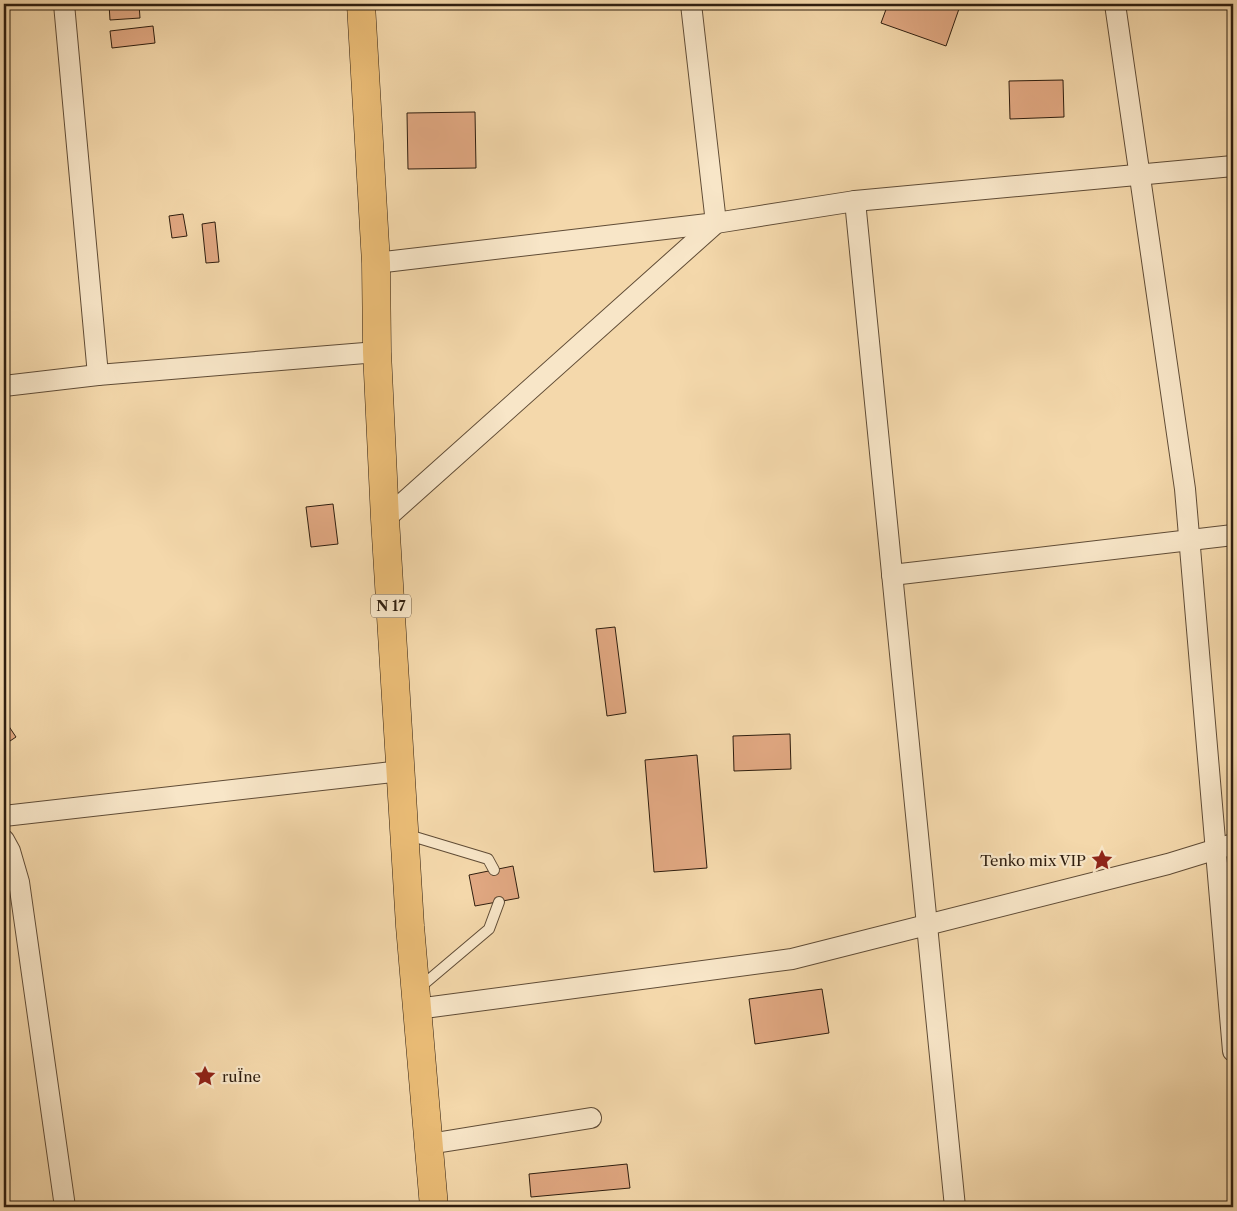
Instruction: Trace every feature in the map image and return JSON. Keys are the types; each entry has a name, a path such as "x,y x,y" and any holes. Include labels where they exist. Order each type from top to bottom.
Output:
{"main road":[{"name":"N 17","path":"361,4 376,263 377,352 385,519 404,834 434,1207"}],"street":[{"path":"64,4 98,375"},
{"path":"691,4 716,223"},
{"path":"1115,4 1185,489 1189,540 1225,847 1233,1051"},
{"path":"376,263 716,223 855,201 1233,166"},
{"path":"855,201 954,1207"},
{"path":"385,519 716,223"},
{"path":"4,386 98,375 377,352"},
{"path":"892,575 1233,535"},
{"path":"4,816 401,771"},
{"path":"4,840 10,851 18,882 66,1207"},
{"path":"416,1000 792,959 1168,864 1225,847"},
{"path":"429,1144 591,1118"}],"lane":[{"path":"404,834 488,859 494,870"},
{"path":"416,1000 489,929 494,920 499,902"}],"building":[{"path":"109,4 139,4 140,18 110,20"},
{"path":"143,4 171,4 144,8"},
{"path":"888,4 954,4 960,6 946,46 881,23"},
{"path":"153,26 155,43 112,48 110,31"},
{"path":"1063,80 1064,117 1010,119 1009,81"},
{"path":"475,112 476,168 408,169 407,113"},
{"path":"183,214 187,236 172,238 169,216"},
{"path":"215,222 219,262 206,263 202,224"},
{"path":"333,504 338,544 311,547 306,507"},
{"path":"615,627 626,713 607,716 596,629"},
{"path":"4,719 16,737 4,745"},
{"path":"790,734 791,769 734,771 733,736"},
{"path":"697,755 707,868 654,872 645,760"},
{"path":"513,866 519,898 475,906 469,875"},
{"path":"822,989 829,1033 755,1044 749,999"},
{"path":"627,1164 630,1188 531,1197 529,1174"}],"place":[{"name":"Tenko mix VIP","path":"1102,860"},
{"name":"ruÏne","path":"205,1076"}]}
